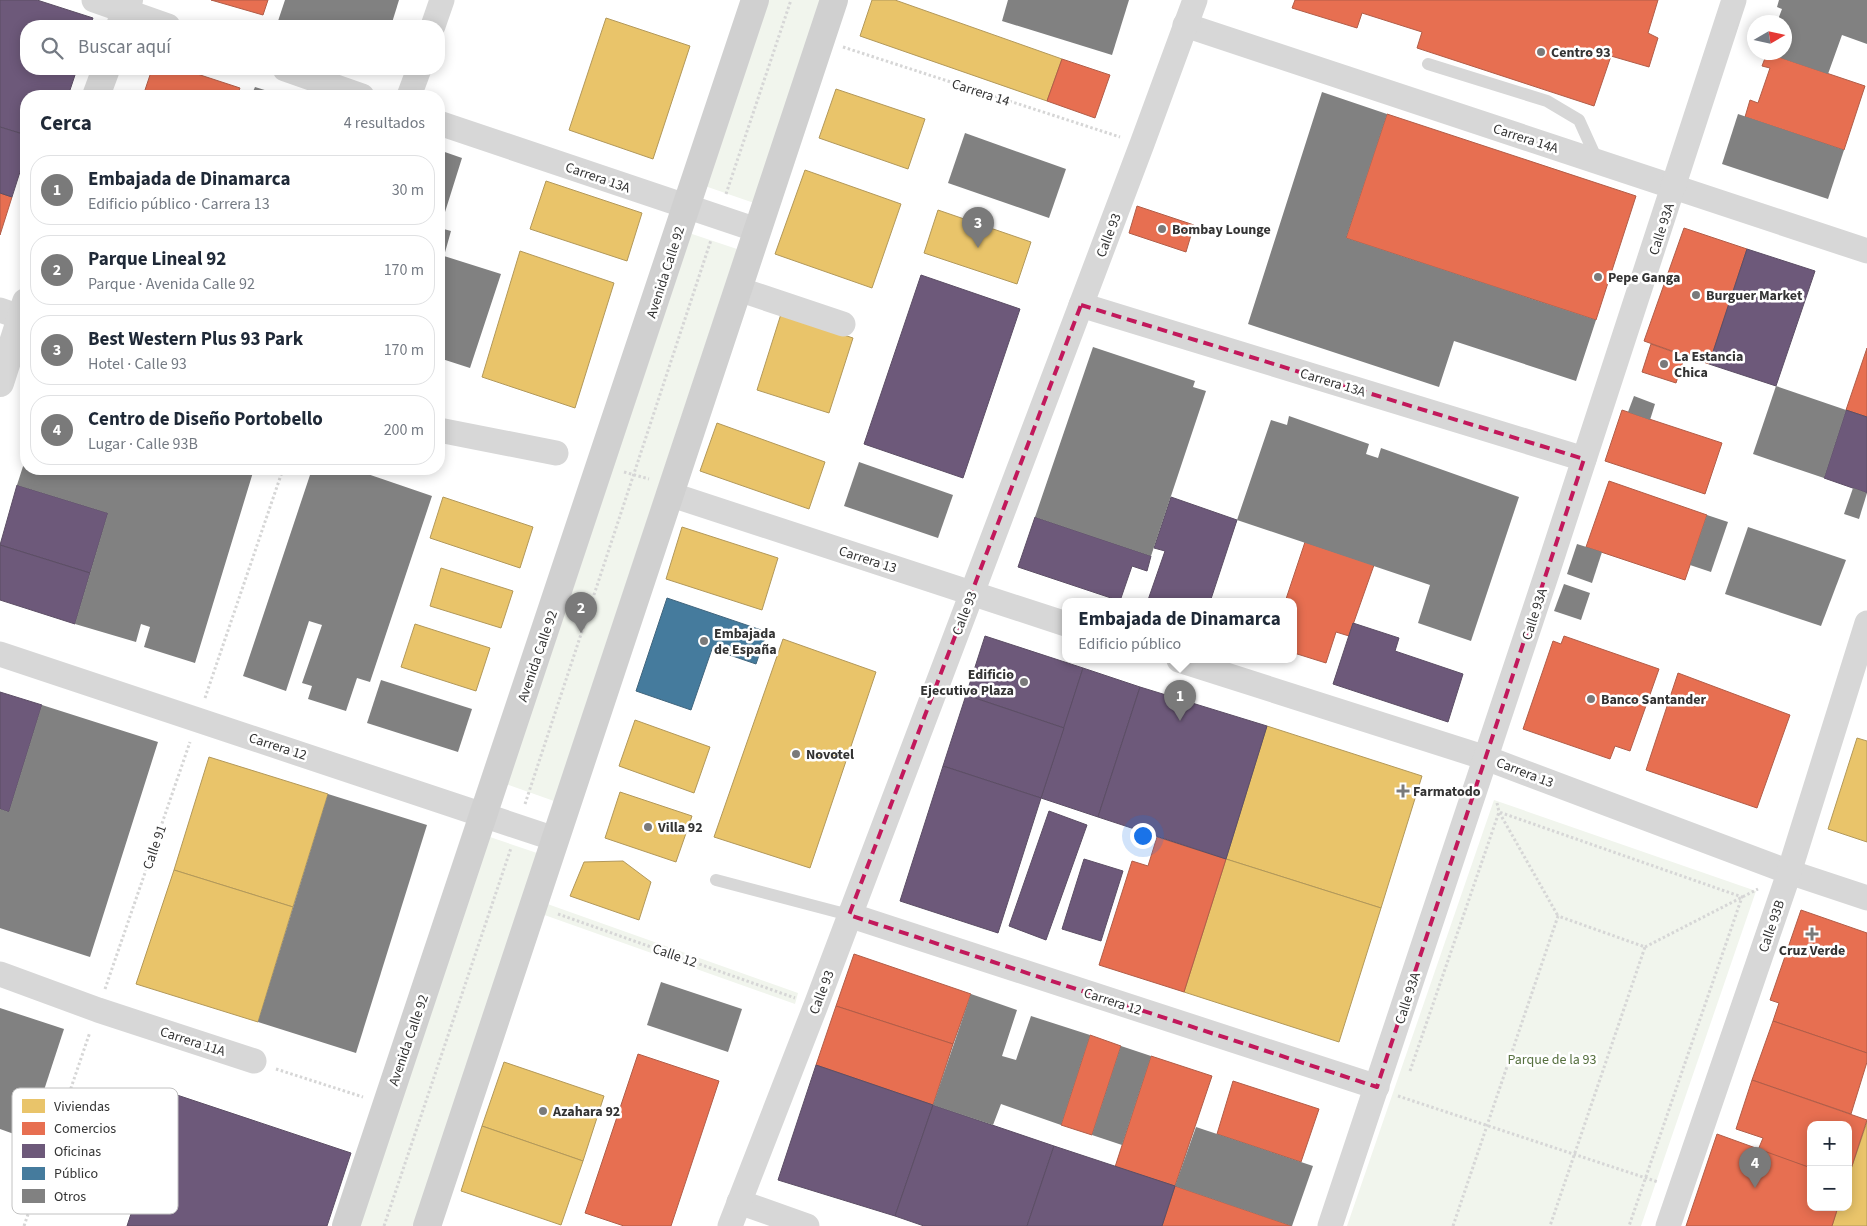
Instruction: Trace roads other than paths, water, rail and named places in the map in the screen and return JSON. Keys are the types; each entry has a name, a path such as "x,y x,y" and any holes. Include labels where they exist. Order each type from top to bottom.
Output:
{"main road":[{"name":"Avenida Calle 92","path":"346,1226 755,0"},
{"path":"426,1226 834,0"}],"street":[{"path":"94,0 150,20"},
{"path":"435,20 442,0"},
{"name":"Calle 93","path":"730,1226 816,1005 1195,0"},
{"name":"Calle 93A","path":"1330,1226 1675,187 1734,0"},
{"name":"Carrera 14A","path":"1185,25 1867,251"},
{"path":"98,90 104,75"},
{"path":"303,75 345,90"},
{"path":"411,90 417,75"},
{"name":"Carrera 13A","path":"445,125 758,230"},
{"path":"738,289 843,324"},
{"name":"Carrera 13A","path":"1081,305 1584,459"},
{"path":"0,383 18,313"},
{"path":"445,431 556,453"},
{"name":"Carrera 13","path":"669,494 1062,623"},
{"name":"Calle 93B","path":"1668,1226 1789,872 1867,623"},
{"name":"Carrera 12","path":"0,654 555,839"},
{"name":"Carrera 13","path":"1187,663 1486,758 1789,872 1867,898"},
{"name":"Carrera 12","path":"849,915 1377,1087"},
{"name":"Carrera 11A","path":"0,974 98,1010 254,1061"},
{"path":"739,1202 806,1226"}],"lane":[{"path":"1428,64 1547,101 1579,120 1598,162"},
{"path":"716,880 849,915"}],"place":[{"name":"Centro 93","path":"1541,52"},
{"name":"Bombay Lounge","path":"1162,229"},
{"name":"Best Western Plus 93 Park","path":"978,248"},
{"name":"Pepe Ganga","path":"1598,277"},
{"name":"Burguer Market","path":"1696,295"},
{"name":"La Estancia Chica","path":"1664,364"},
{"name":"Parque Lineal 92","path":"581,633"},
{"name":"Embajada de España","path":"704,641"},
{"name":"Edificio Ejecutivo Plaza","path":"1024,682"},
{"name":"Banco Santander","path":"1591,699"},
{"name":"Embajada de Dinamarca","path":"1180,721"},
{"name":"Novotel","path":"796,754"},
{"name":"Farmatodo","path":"1403,791"},
{"name":"Villa 92","path":"648,827"},
{"name":"Cruz Verde","path":"1812,934"},
{"name":"Azahara 92","path":"543,1111"},
{"name":"Centro de Diseño Portobello","path":"1755,1188"}],"park label":[{"name":"Parque de la 93","path":"1552,1059"}]}
